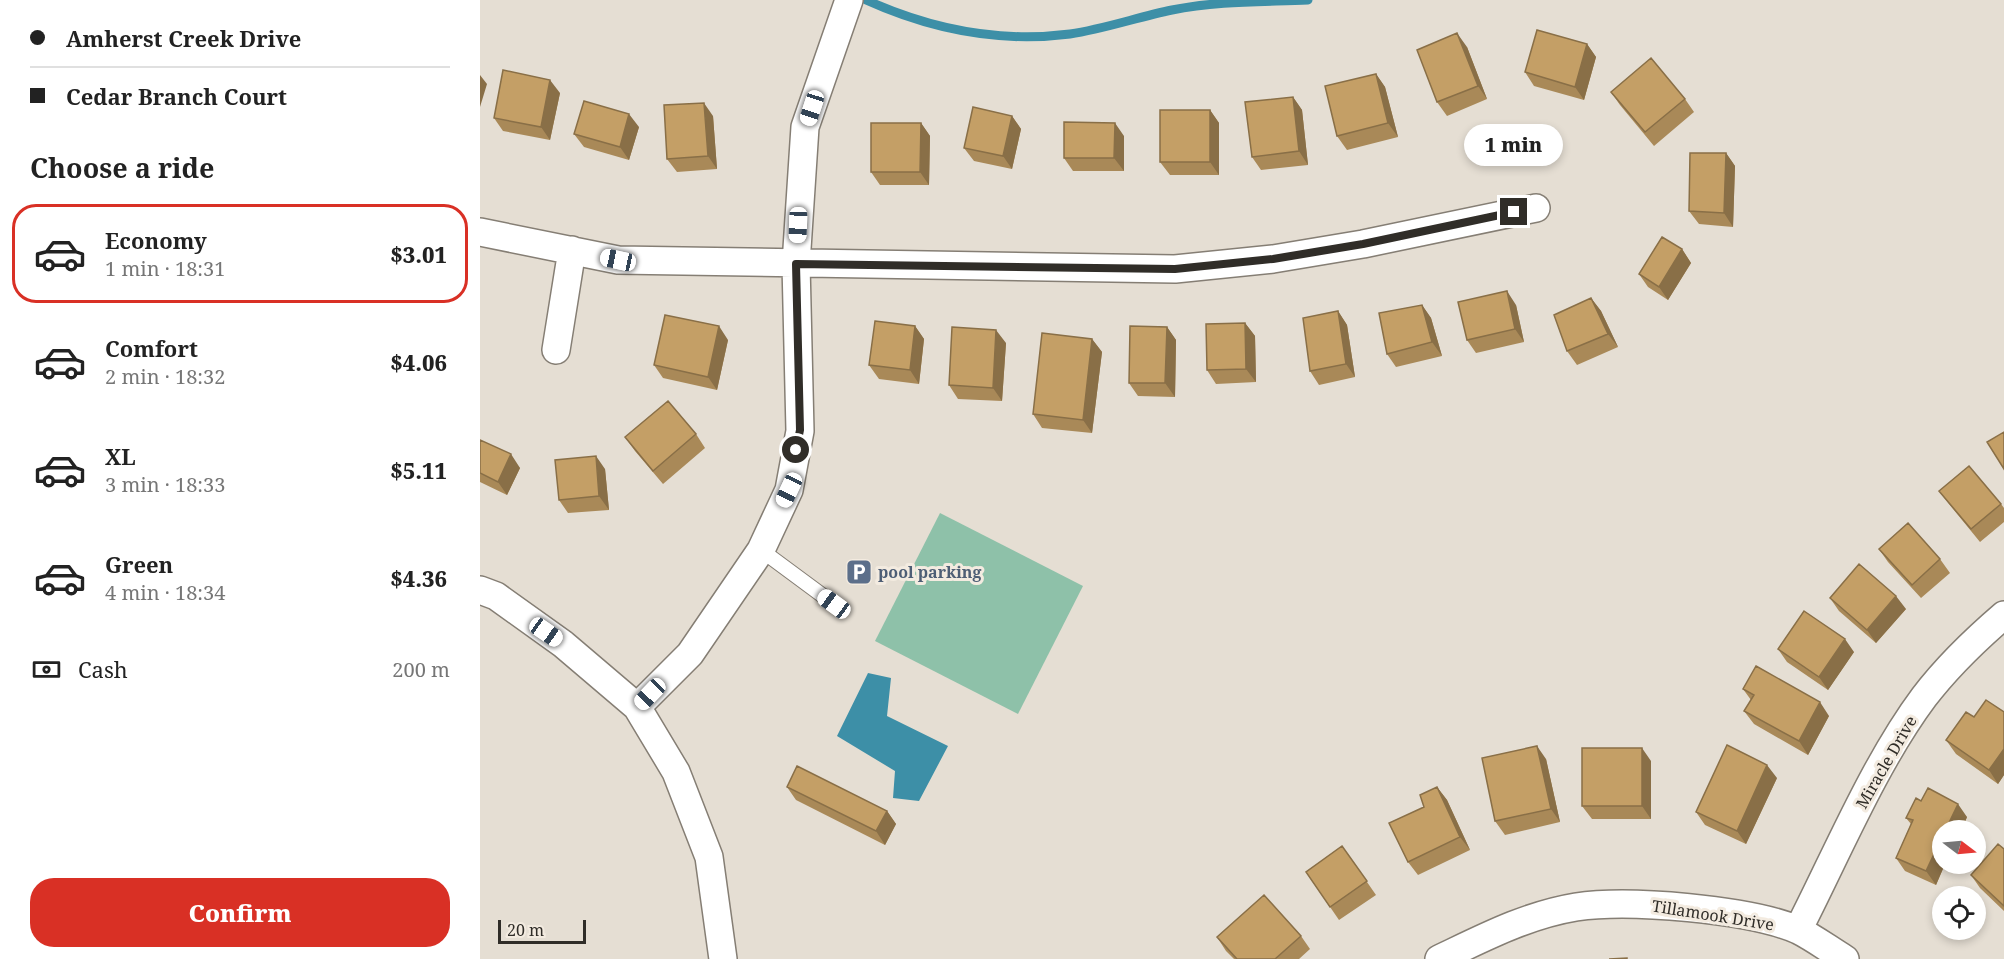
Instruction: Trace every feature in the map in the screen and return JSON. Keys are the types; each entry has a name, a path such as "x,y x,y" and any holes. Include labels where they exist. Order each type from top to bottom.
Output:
{"street":[{"path":"637,707 690,654 761,550 789,490 800,430 796,264 805,128 849,0"},
{"path":"480,232 618,260 1175,269 1273,259 1363,244 1536,208"},
{"path":"556,350 572,250"},
{"path":"480,590 496,596 563,644 637,707 676,772 709,857 723,959"},
{"name":"Miracle Drive","path":"1798,930 1877,774 1924,697 1979,637 2004,615"},
{"name":"Tillamook Drive","path":"1439,959 1509,925 1576,907 1645,904 1765,920 1798,930 1845,959"}],"lane":[{"path":"761,550 834,604"}],"green space":[{"path":"940,513 1083,586 1018,714 875,641"}],"water":[{"path":"868,673 891,678 887,716 948,746 919,801 893,798 895,771 837,736"}],"building":[{"path":"1537,30 1587,44 1575,87 1525,72"},
{"path":"1457,33 1478,86 1437,102 1417,50"},
{"path":"1651,58 1685,99 1645,132 1611,92"},
{"path":"503,70 550,80 541,127 494,118"},
{"path":"1376,74 1388,123 1337,136 1325,86"},
{"path":"1293,97 1299,151 1252,157 1245,102"},
{"path":"584,101 629,114 620,147 574,134"},
{"path":"704,103 708,156 667,159 664,105"},
{"path":"973,107 1012,116 1003,156 964,148"},
{"path":"1160,110 1210,110 1210,162 1160,162"},
{"path":"1064,122 1115,123 1114,158 1064,158"},
{"path":"871,123 921,123 920,172 871,172"},
{"path":"1690,153 1726,153 1724,213 1689,211"},
{"path":"1662,237 1682,249 1659,287 1639,274"},
{"path":"1507,291 1515,329 1467,340 1458,302"},
{"path":"1591,298 1608,334 1567,351 1554,315"},
{"path":"1422,305 1432,342 1387,354 1379,313"},
{"path":"1338,311 1346,364 1310,371 1303,318"},
{"path":"665,315 719,326 708,377 654,365"},
{"path":"875,321 915,326 910,370 869,365"},
{"path":"1245,323 1246,369 1207,370 1206,324"},
{"path":"1130,326 1167,327 1165,383 1129,383"},
{"path":"952,327 996,330 993,388 949,385"},
{"path":"1042,333 1092,339 1083,420 1033,414"},
{"path":"668,401 696,434 653,471 625,437"},
{"path":"2004,432 2004,469 1987,442"},
{"path":"480,440 511,454 498,482 480,473"},
{"path":"596,456 599,496 559,500 555,460"},
{"path":"1969,466 2001,504 1971,529 1939,491"},
{"path":"1908,523 1940,559 1912,585 1879,549"},
{"path":"1859,564 1896,596 1867,630 1830,598"},
{"path":"1804,611 1845,639 1819,677 1778,649"},
{"path":"1756,666 1820,702 1799,741 1744,711 1754,695 1743,689"},
{"path":"1986,700 2004,712 2004,749 1989,770 1946,740 1966,712 1974,717"},
{"path":"1727,745 1767,765 1737,831 1696,812"},
{"path":"1537,746 1551,809 1495,821 1482,758"},
{"path":"1582,748 1642,748 1642,806 1582,806"},
{"path":"797,766 887,811 876,831 787,787"},
{"path":"1437,787 1460,837 1408,862 1389,823 1424,807 1420,795"},
{"path":"1928,788 1958,804 1950,820 1932,820 1932,858 1926,871 1896,858 1913,820 1906,818 1916,798 1921,801"},
{"path":"1998,844 2004,849 2004,906 1986,889 1986,886 1983,886 1971,875 1986,874 1986,858"},
{"path":"1342,846 1367,881 1330,907 1306,872"},
{"path":"1264,895 1301,936 1275,959 1237,959 1217,937"}],"waterway":[{"path":"866,0 940,26 1017,37 1070,34 1172,10 1205,5 1308,0"}],"place":[{"name":"pool parking","path":"859,572"}],"route":[{"path":"796,450 800,430 796,264 1175,269 1273,259 1363,244 1514,212"}]}
